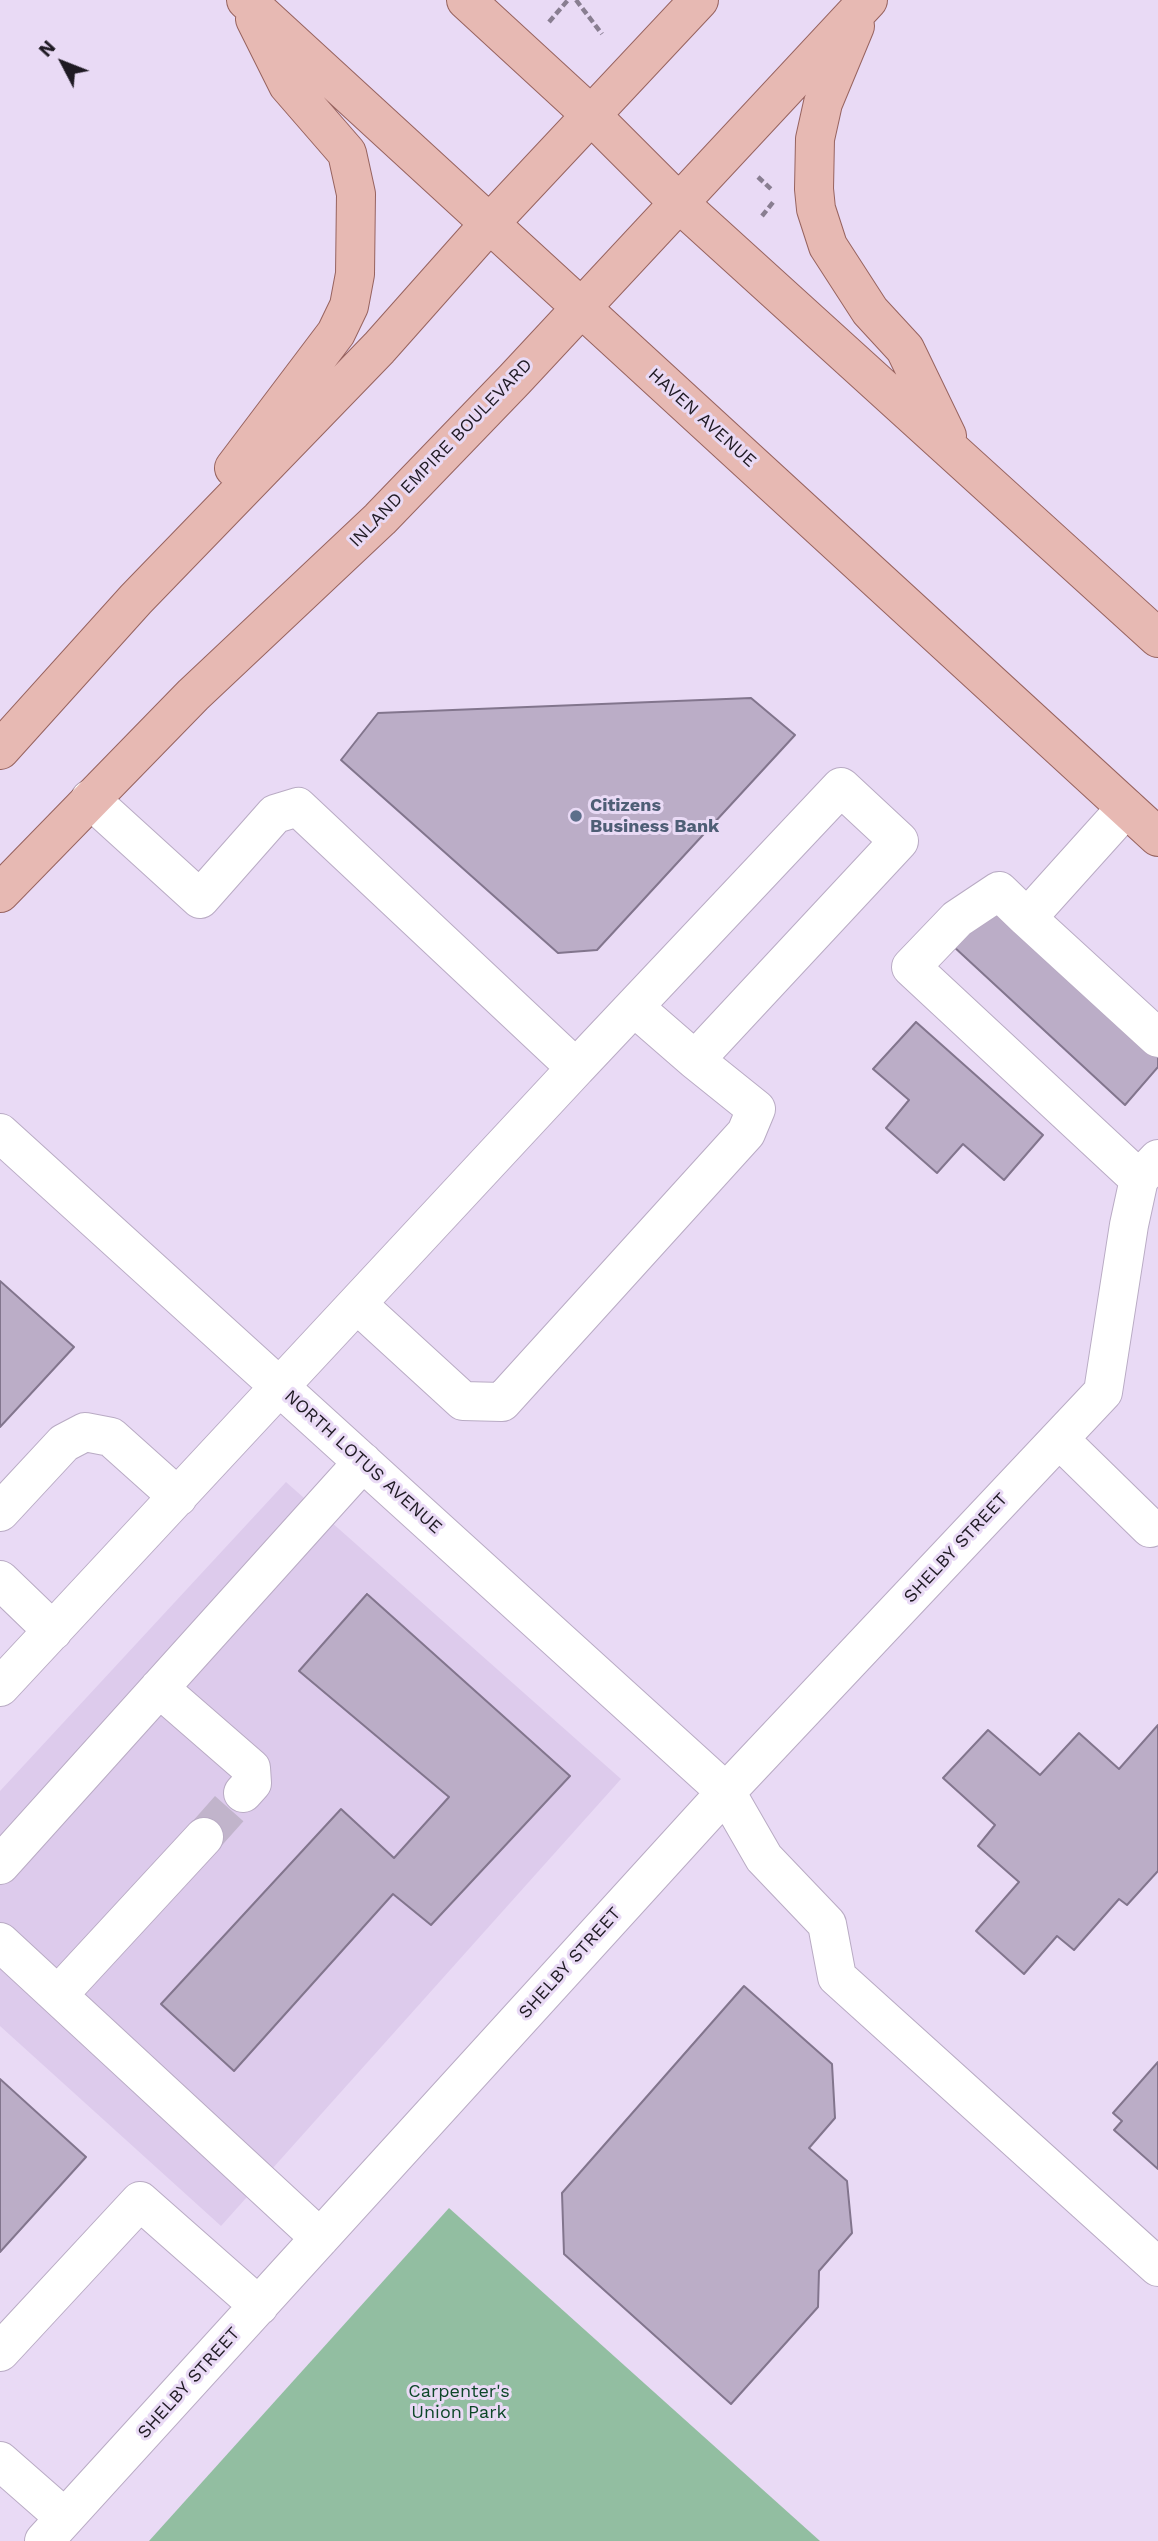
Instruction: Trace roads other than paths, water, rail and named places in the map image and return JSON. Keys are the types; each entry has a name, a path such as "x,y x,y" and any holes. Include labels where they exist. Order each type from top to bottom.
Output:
{"main road":[{"name":"HAVEN AVENUE","path":"245,0 1158,836"},
{"path":"136,599 336,333 349,306 355,274 356,194 347,153 288,85 245,0"},
{"path":"466,0 680,203 1158,638"},
{"path":"0,750 136,599 379,348 490,223 699,0"},
{"path":"866,2 824,103 815,139 816,209 828,246 870,311 905,349 957,456"},
{"name":"INLAND EMPIRE BOULEVARD","path":"0,892 193,695 380,519 515,379 579,307 680,203 866,2"}],"street":[{"path":"0,1687 841,787 899,841 695,1060"},
{"path":"90,799 200,899 275,814 298,807 576,1068"},
{"path":"1027,918 1126,808"},
{"path":"1149,1169 911,967 957,919 999,891 1158,1039"},
{"path":"357,1304 463,1401 502,1402 746,1133 756,1109 634,1007"},
{"name":"NORTH LOTUS AVENUE","path":"0,1133 726,1792 764,1858 827,1924 838,1977 1158,2267"},
{"name":"SHELBY STREET","path":"55,2529 726,1792 1103,1392 1129,1225 1149,1169"},
{"path":"0,1512 64,1443 85,1432 111,1437 178,1497"},
{"path":"1059,1439 1150,1528"},
{"path":"0,1865 363,1462"},
{"path":"0,1580 53,1631"},
{"path":"159,1688 251,1768 252,1783 243,1793"},
{"path":"58,1995 204,1837"},
{"path":"0,1942 320,2238"},
{"path":"0,2352 139,2201 259,2306"},
{"path":"0,2461 55,2529"}],"tunnel":[{"path":"204,1837 243,1793"}],"place":[{"name":"Citizens Business Bank","path":"576,816"}],"park label":[{"name":"Carpenter's Union Park","path":"459,2402"}]}
